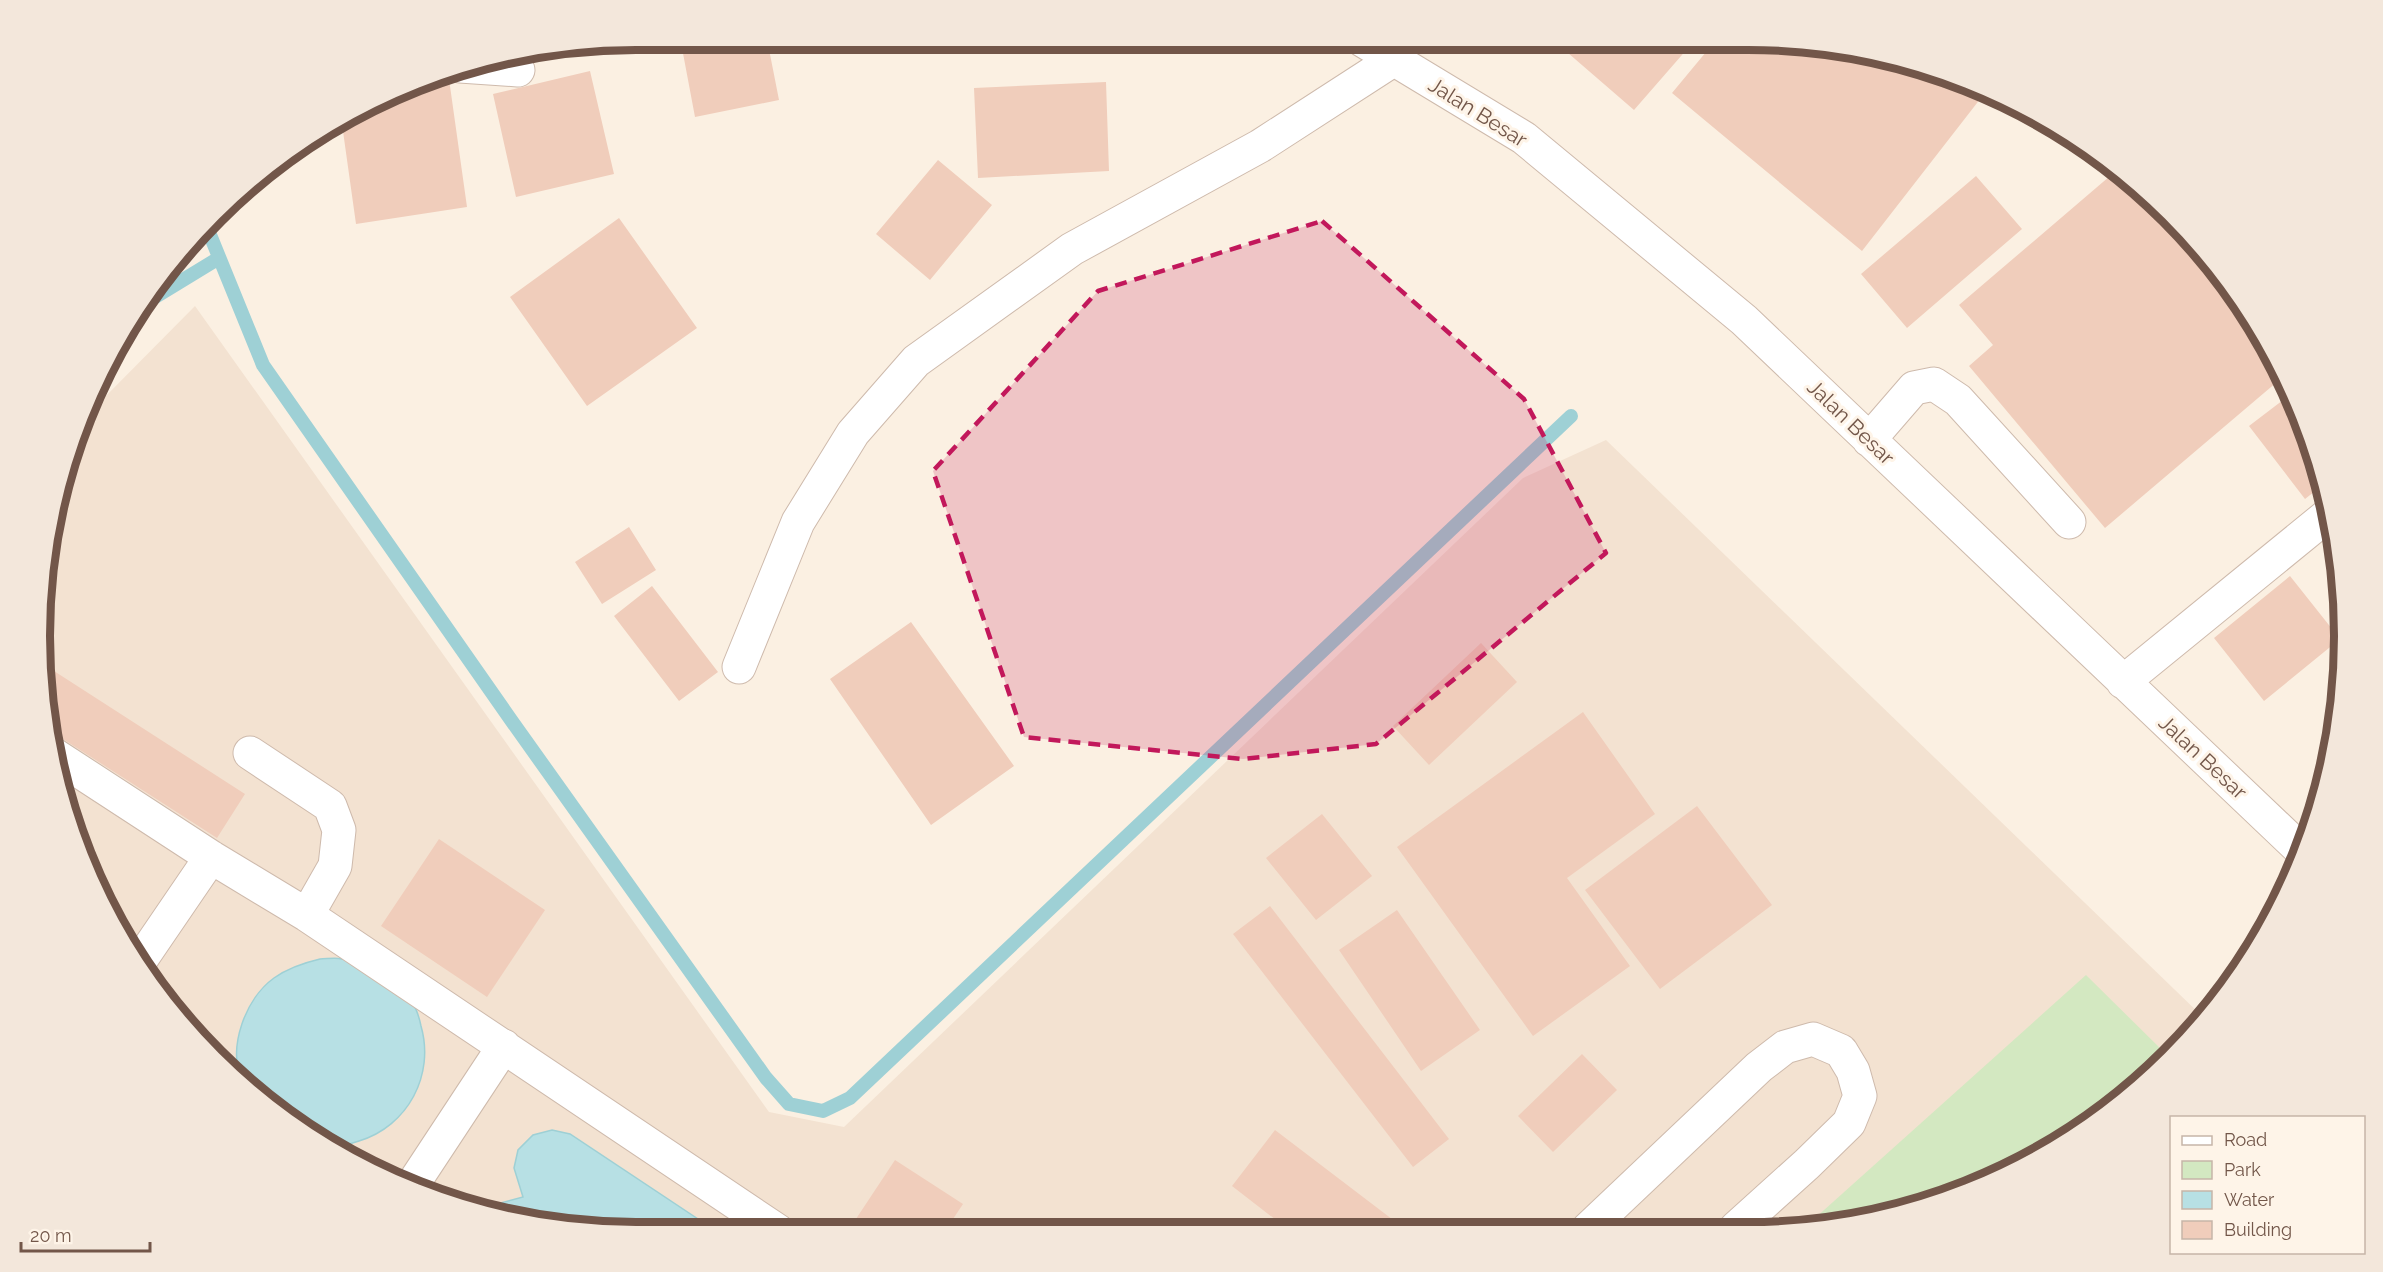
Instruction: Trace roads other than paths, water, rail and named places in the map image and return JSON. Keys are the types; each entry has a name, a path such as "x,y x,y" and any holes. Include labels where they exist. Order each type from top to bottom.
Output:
{"street":[{"name":"Jalan Besar","path":"1378,50 1524,138 1744,320 2295,844"},
{"path":"740,667 798,522 853,433 916,361 1072,249 1260,146 1393,60"},
{"path":"489,68 518,70"},
{"path":"1869,440 1914,388 1934,384 1958,400 2068,522"},
{"path":"2123,682 2322,520"},
{"path":"250,753 330,806 339,830 335,866 307,915"},
{"path":"63,761 212,857 307,915 765,1222"},
{"path":"144,955 212,857"},
{"path":"1595,1222 1759,1067 1785,1047 1814,1039 1841,1051 1854,1071 1860,1096 1849,1123 1743,1222"},
{"path":"416,1179 504,1046"}],"water":[{"path":"320,959 347,960 396,987 409,997 420,1022 424,1044 424,1063 414,1096 391,1124 376,1134 345,1145 310,1124 238,1067 238,1038 255,998 274,978 302,964"},
{"path":"552,1130 570,1134 702,1222 598,1221 559,1217 493,1205 523,1197 514,1168 518,1150 533,1135"}],"waterway":[{"path":"209,233 263,365 511,720 766,1078 789,1104 823,1111 850,1098 1571,416"},
{"path":"160,294 219,258"}]}
